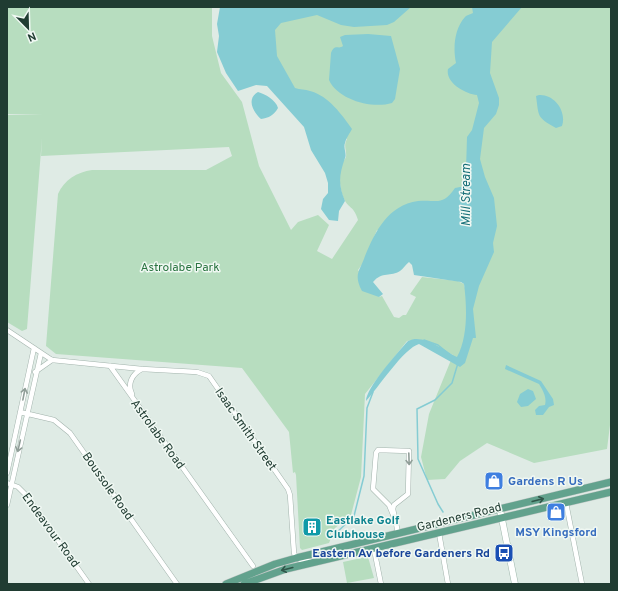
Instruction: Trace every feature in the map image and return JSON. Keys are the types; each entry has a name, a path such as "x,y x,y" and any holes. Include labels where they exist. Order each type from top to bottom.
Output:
{"main road":[{"name":"Gardeners Road","path":"226,584 275,564 296,558 611,481"},
{"name":"Gardeners Road","path":"244,584 264,579 317,561 439,534 610,492"}],"street":[{"path":"7,330 52,360 110,366"},
{"path":"7,473 8,462 34,348"},
{"path":"7,505 9,484 15,464 40,353"},
{"path":"35,372 52,360"},
{"name":"Isaac Smith Street","path":"110,366 142,370 197,372 209,376 288,488 290,495 294,552 296,558"},
{"name":"Astrolabe Road","path":"110,366 253,566"},
{"path":"135,401 130,390 130,383 136,373 142,370"},
{"name":"Boussole Road","path":"20,412 54,420 70,432 177,584"},
{"path":"394,518 394,505 408,494 409,451 378,450 376,453 373,489 389,505 398,533"},
{"path":"8,462 15,464"},
{"path":"610,492 611,481"},
{"name":"Endeavour Road","path":"9,484 18,487 25,494 89,584"},
{"path":"566,503 582,584"},
{"path":"500,509 515,584"},
{"path":"439,534 448,584"},
{"path":"374,549 381,584"},
{"path":"296,558 303,561 317,561"}],"green space":[{"name":"Astrolabe Park","path":"7,7 212,7 212,36 221,73 242,102 259,166 291,230 298,222 318,215 329,225 317,251 332,259 358,220 355,212 344,199 341,187 340,169 341,164 346,157 345,144 347,139 293,94 274,63 269,19 333,7 611,7 611,417 607,449 534,463 487,443 460,461 445,479 427,480 421,457 429,414 453,355 426,341 407,341 365,394 361,477 351,515 335,528 329,543 302,550 300,548 296,475 295,472 293,473 289,432 242,368 56,354 46,346 58,194 67,181 76,175 92,170 206,170 232,156 229,147 41,156 42,138 27,329 22,331 7,322 7,115 43,115 7,114","holes":["377,230 480,247 464,288 464,284 458,281 422,277 410,294 416,297 406,315 399,318 394,317 382,296 379,297 358,270 363,263"]},
{"path":"368,557 374,578 347,583 343,562"}],"water":[{"path":"220,7 411,7 394,22 387,25 354,27 341,25 317,15 281,23 275,30 277,56 295,88 308,90 323,97 344,118 352,129 346,139 345,156 341,170 340,184 345,201 339,211 338,221 329,220 321,209 323,199 328,193 328,183 325,173 311,150 304,127 267,86 256,85 238,91 226,73 217,52 219,36 217,24"},
{"path":"472,7 522,7 492,42 490,73 499,98 499,105 496,114 484,128 480,159 485,177 494,198 497,226 493,243 494,252 479,286 473,309 476,338 473,338 465,363 460,367 419,344 413,347 399,360 366,401 367,395 377,379 390,361 408,341 420,339 433,343 457,357 461,349 466,322 464,284 461,282 414,275 412,265 409,262 397,273 380,276 373,282 383,294 379,297 362,291 359,285 358,273 378,229 398,208 418,201 443,200 455,188 465,186 467,182 467,137 472,130 479,103 477,95 462,90 453,83 448,74 448,69 456,63 455,39 461,22 467,15 473,13"},
{"path":"368,34 391,36 400,69 395,99 392,103 375,105 356,101 340,93 333,87 329,80 332,50 335,47 343,46 340,37 345,35"},
{"path":"258,92 273,100 277,105 278,108 271,116 261,119 255,113 252,106 252,98"},
{"path":"539,95 550,97 558,104 563,115 562,126 556,128 542,118 538,112 536,96"},
{"path":"506,365 541,381 553,399 554,405 549,407 543,415 536,415 535,410 539,406 545,405 544,394 539,384 505,369"},
{"path":"528,389 533,391 536,399 528,406 521,407 517,402 520,394"}],"waterway":[{"name":"Mill Stream","path":"424,340 438,345 448,353"},
{"path":"443,512 418,459 417,409 435,400 452,383 458,363"},
{"path":"331,538 354,516 364,476 367,408 373,392"}],"place":[{"name":"Gardens R Us","path":"494,481"},
{"name":"MSY Kingsford","path":"556,512"},
{"name":"Eastlake Golf Clubhouse","path":"312,527"},
{"name":"Eastern Av before Gardeners Rd","path":"504,553"}]}
